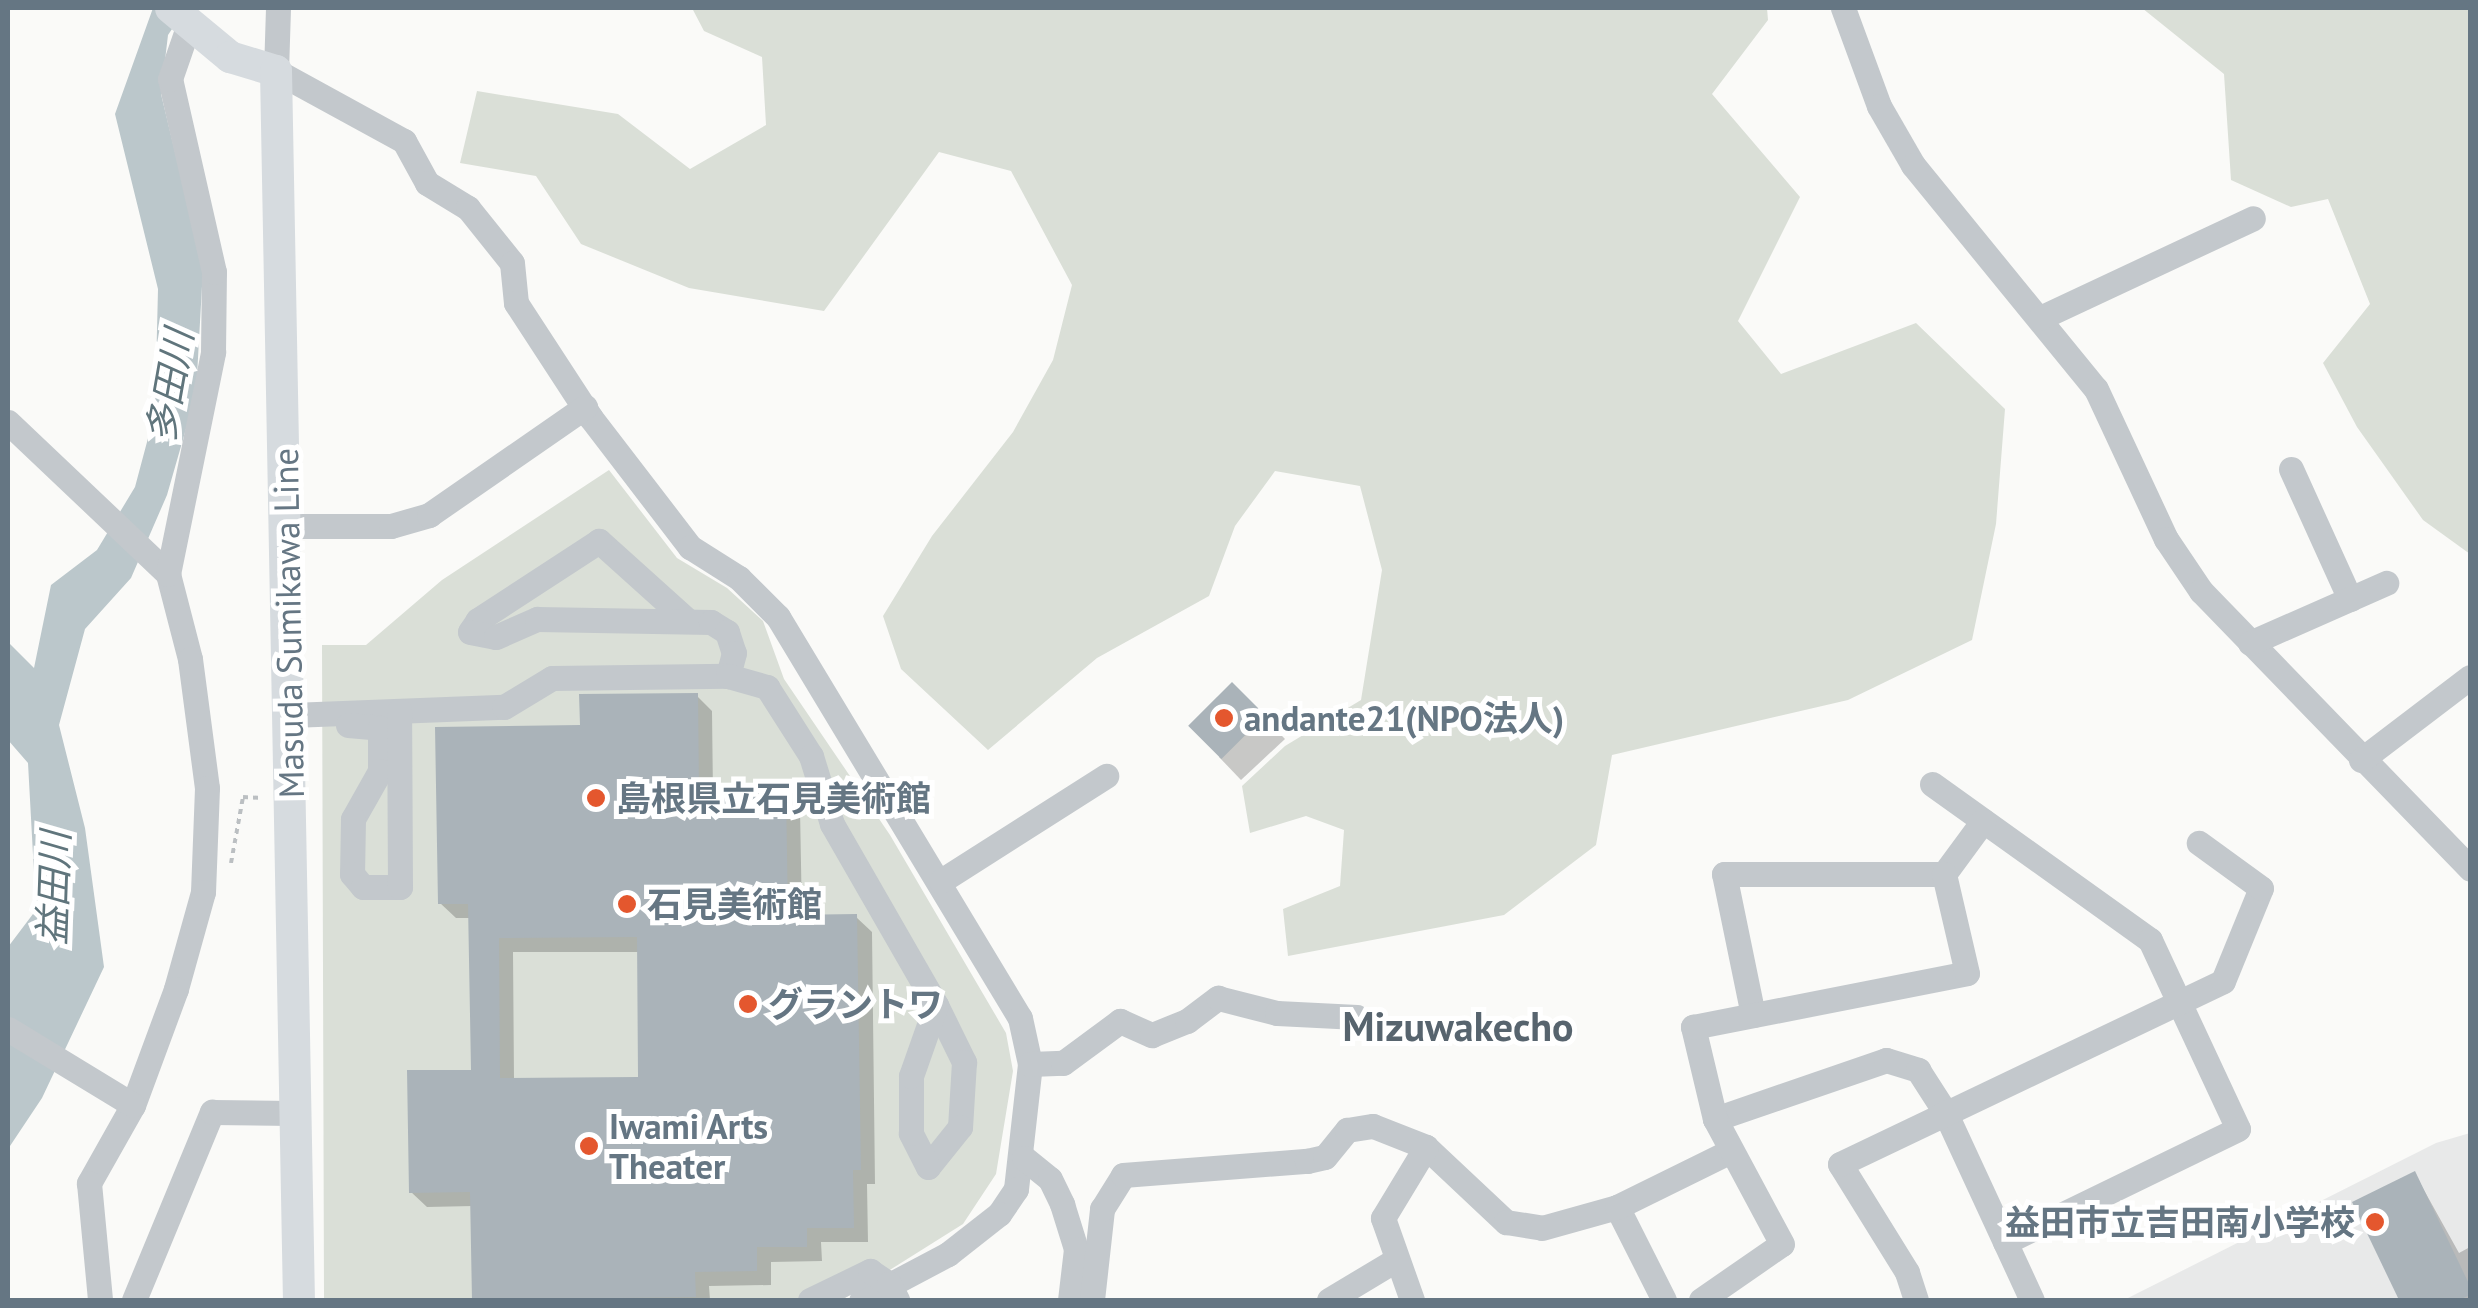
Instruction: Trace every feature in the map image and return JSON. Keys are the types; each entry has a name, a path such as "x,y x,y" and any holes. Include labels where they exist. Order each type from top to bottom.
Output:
{"main road":[{"path":"180,17 230,57 276,71"},
{"name":"Masuda Sumikawa Line","path":"276,71 288,526 292,1112 299,1300"}],"street":[{"path":"278,8 276,71 404,141 427,183 468,208 512,264 516,302 585,407 690,547 739,578 778,617 941,881 1020,1018 1030,1064 1024,1158 1016,1188 999,1214 948,1254 893,1292 861,1300"},
{"path":"1843,8 1879,106 1914,165 2096,389 2166,539 2250,643 2470,869"},
{"path":"100,1300 89,1183 203,892 207,788 190,658 168,574 212,352 214,272 170,79 180,17"},
{"path":"2040,318 2254,218"},
{"path":"288,526 391,526 429,514 585,407"},
{"path":"8,422 105,510 168,574"},
{"path":"2292,470 2350,599"},
{"path":"688,621 599,541 478,620 470,632 496,636 538,618 711,622 726,632 734,652 728,676"},
{"path":"2250,643 2386,583"},
{"path":"291,721 399,711 504,708 552,678 728,676 767,688 811,756 832,824 936,1006 964,1062 960,1127 928,1167 911,1133 912,1076 936,1006"},
{"path":"2362,760 2470,677"},
{"path":"291,721 380,728 380,771 353,819 352,874 363,887 400,887 399,711"},
{"path":"941,881 1106,776"},
{"path":"1932,784 2150,940 2238,1129 2006,1242"},
{"path":"1701,1300 1782,1244 1729,1152 1715,1119 1693,1027 1967,974 1944,874 1983,821"},
{"path":"1916,1300 1907,1272 1840,1164 2223,981 2261,888 2199,843"},
{"path":"1753,1015 1724,874 1944,874"},
{"path":"1030,1064 1064,1063 1120,1021 1152,1035 1187,1022 1218,998 1278,1013 1357,1016"},
{"path":"8,1029 122,1099"},
{"path":"1715,1119 1886,1060 1918,1070 1945,1112 2032,1300"},
{"path":"134,1300 212,1112 292,1112"},
{"path":"1092,1300 1102,1209 1123,1175 1326,1158 1348,1130 1373,1126 1426,1147 1506,1222 1571,1224 1617,1207 1729,1152"},
{"path":"1412,1300 1394,1262 1384,1218 1426,1147"},
{"path":"1024,1158 1050,1178 1062,1204 1076,1250 1070,1300"},
{"path":"1617,1207 1664,1300"},
{"path":"1329,1300 1394,1262"},
{"path":"810,1300 870,1271 893,1292"}],"shaded area":[{"path":"692,8 1767,8 1768,20 1712,94 1800,197 1738,321 1781,374 1916,323 2005,409 1996,524 1972,640 1848,700 1612,755 1596,845 1504,915 1288,956 1283,909 1340,886 1344,830 1306,816 1250,833 1242,786 1285,746 1361,700 1382,570 1360,486 1275,471 1235,526 1209,596 1097,658 988,750 901,669 883,616 932,536 1013,432 1053,360 1072,285 1011,171 939,152 824,311 689,288 581,244 536,176 460,163 477,91 618,114 690,169 766,125 762,57 704,31"},
{"path":"2142,8 2470,8 2470,554 2423,520 2357,427 2323,363 2370,304 2328,199 2291,207 2231,180 2224,74"},
{"name":"石見美術館","path":"609,470 677,558 727,588 763,621 784,679 890,835 1006,1033 1013,1071 996,1174 963,1224 842,1300 324,1300 322,645 366,645 442,580"},
{"name":"益田市立吉田南小学校","path":"2470,1133 2470,1300 2124,1300 2436,1143"}],"water":[{"path":"153,8 186,8 168,35 161,94 203,268 196,394 167,495 131,578 85,629 59,725 85,828 104,967 42,1098 8,1149 8,947 36,910 28,763 8,740 8,642 34,668 51,585 97,550 135,487 155,412 158,289 115,114"}],"building":[{"name":"andante21(NPO法人)","path":"1232,682 1265,715 1221,759 1188,726"},
{"name":"グラントワ","path":"698,693 699,792 786,791 788,915 857,914 861,1170 853,1170 854,1228 807,1228 807,1247 757,1247 757,1271 695,1272 696,1297 472,1300 470,1192 409,1193 407,1070 471,1070 468,904 438,904 435,727 580,725 579,694","holes":["637,937 638,1077 500,1078 499,938"]},
{"path":"2415,1171 2470,1286 2470,1295 2459,1300 2399,1300 2352,1202"}],"place":[{"name":"andante21(NPO法人)","path":"1224,718"},
{"name":"島根県立石見美術館","path":"596,798"},
{"name":"石見美術館","path":"627,904"},
{"name":"グラントワ","path":"748,1004"},
{"name":"Iwami Arts Theater","path":"589,1146"},
{"name":"益田市立吉田南小学校","path":"2375,1222"}],"district":[{"name":"Mizuwakecho","path":"1458,1026"}],"water label":[{"name":"多田川","path":"169,386"},
{"name":"益田川","path":"53,888"}]}
